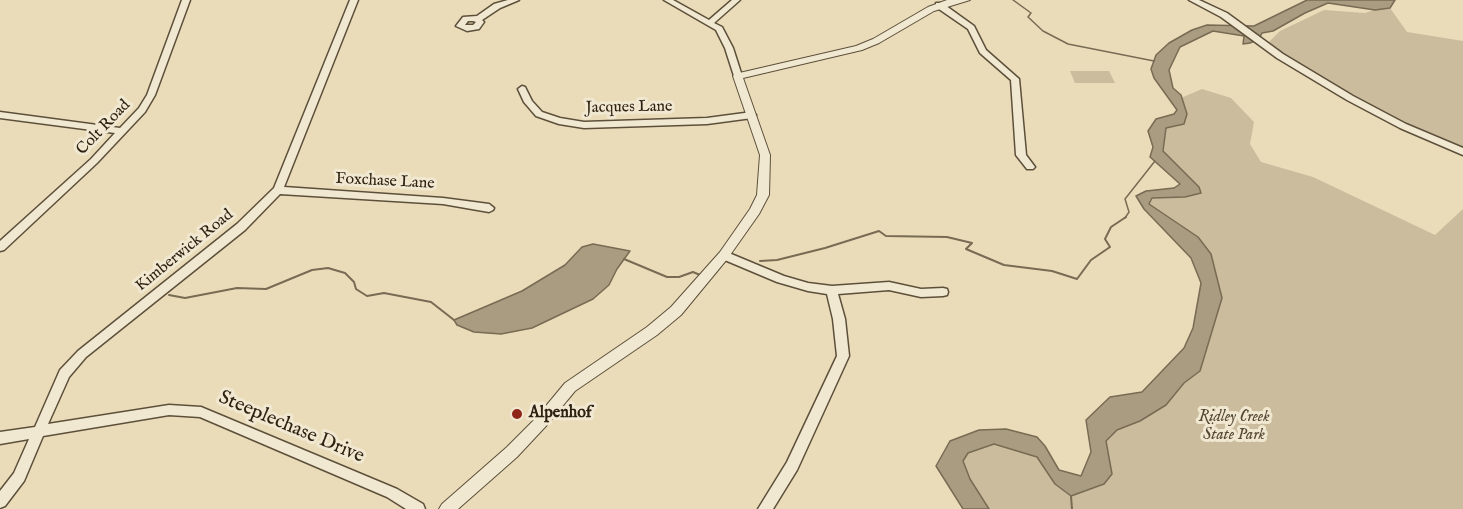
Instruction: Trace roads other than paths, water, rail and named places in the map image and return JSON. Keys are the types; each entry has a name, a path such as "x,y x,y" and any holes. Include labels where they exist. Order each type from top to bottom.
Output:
{"street":[{"name":"Colt Road","path":"0,247 30,221 142,110 152,95 186,0"},
{"name":"Kimberwick Road","path":"0,502 19,477 64,374 82,354 241,227 278,190 354,0"},
{"path":"478,19 497,6 515,0"},
{"path":"447,509 512,452 570,387 652,332 676,311 724,255 755,211 763,195 765,155 723,35 710,23 668,0"},
{"path":"710,23 736,0"},
{"path":"738,76 859,48 876,41 939,5 966,0"},
{"path":"1194,0 1240,25 1296,67 1350,98 1403,126 1463,152"},
{"path":"939,5 971,28 983,51 1015,79 1021,155 1030,166"},
{"name":"Jacques Lane","path":"522,89 528,102 539,114 558,121 584,124 707,121 752,115"},
{"path":"0,116 122,131"},
{"name":"Foxchase Lane","path":"278,190 443,201 489,208"},
{"path":"724,255 781,279 808,287 832,290 889,286 921,293 943,292"},
{"path":"765,509 792,466 843,356 839,319 832,290"},
{"name":"Steeplechase Drive","path":"0,438 169,410 201,411 392,493 418,509"}],"waterway":[{"path":"1013,0 1031,13 1028,17 1043,31 1068,44 1154,61"},
{"path":"1125,217 1129,212 1125,199 1155,161"},
{"path":"760,261 777,260 825,248 879,231 886,236 947,237 972,243 966,249 1004,265 1052,271 1077,279 1091,260 1110,247 1105,239 1111,227 1125,217"},
{"path":"624,259 667,277 679,277 693,272 700,275"},
{"path":"169,295 185,298 237,288 266,289 312,270 328,268 345,273 354,282 356,289 367,296 384,293 431,302 454,320"},
{"path":"1071,496 1072,509"}],"place":[{"name":"Alpenhof","path":"517,414"}],"park label":[{"name":"Ridley Creek State Park","path":"1234,427"}]}
